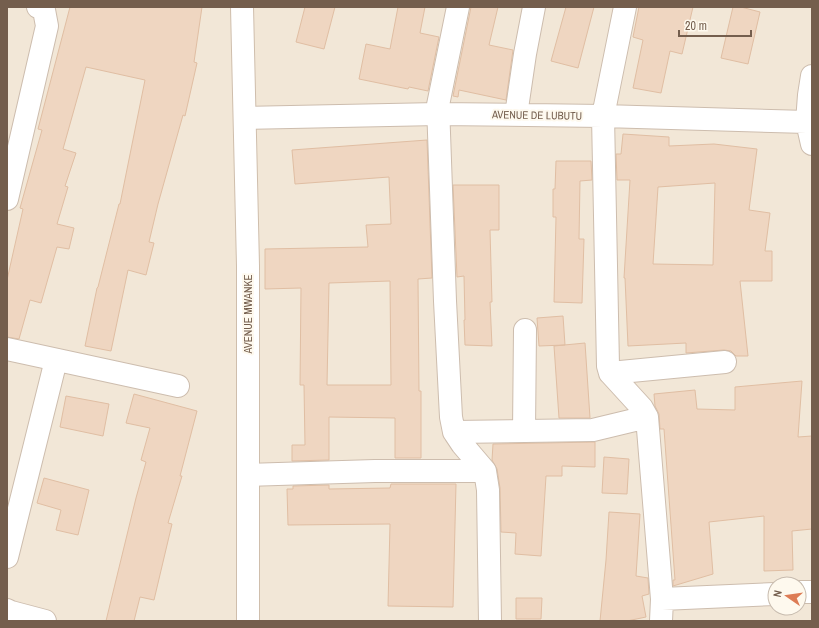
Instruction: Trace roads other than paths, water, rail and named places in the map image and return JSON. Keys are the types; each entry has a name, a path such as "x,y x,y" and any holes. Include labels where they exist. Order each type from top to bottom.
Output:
{"street":[{"path":"7,199 47,26 44,10 38,7"},
{"name":"AVENUE MWANKE","path":"242,7 248,266 248,621"},
{"path":"458,7 439,97 438,114 444,301 451,417 454,432 462,444 485,471 488,490 490,621"},
{"path":"516,115 534,7"},
{"path":"625,7 602,116 608,366 610,373 642,408 647,416 662,600 661,621"},
{"path":"812,76 807,122 812,144"},
{"name":"AVENUE DE LUBUTU","path":"245,118 438,114 602,116 807,122"},
{"path":"524,431 525,330"},
{"path":"7,349 178,386"},
{"path":"7,557 56,360"},
{"path":"610,373 725,362"},
{"path":"454,432 593,430 647,416"},
{"path":"248,474 375,471 485,471"},
{"path":"662,600 767,594"},
{"path":"7,610 45,621"}]}
